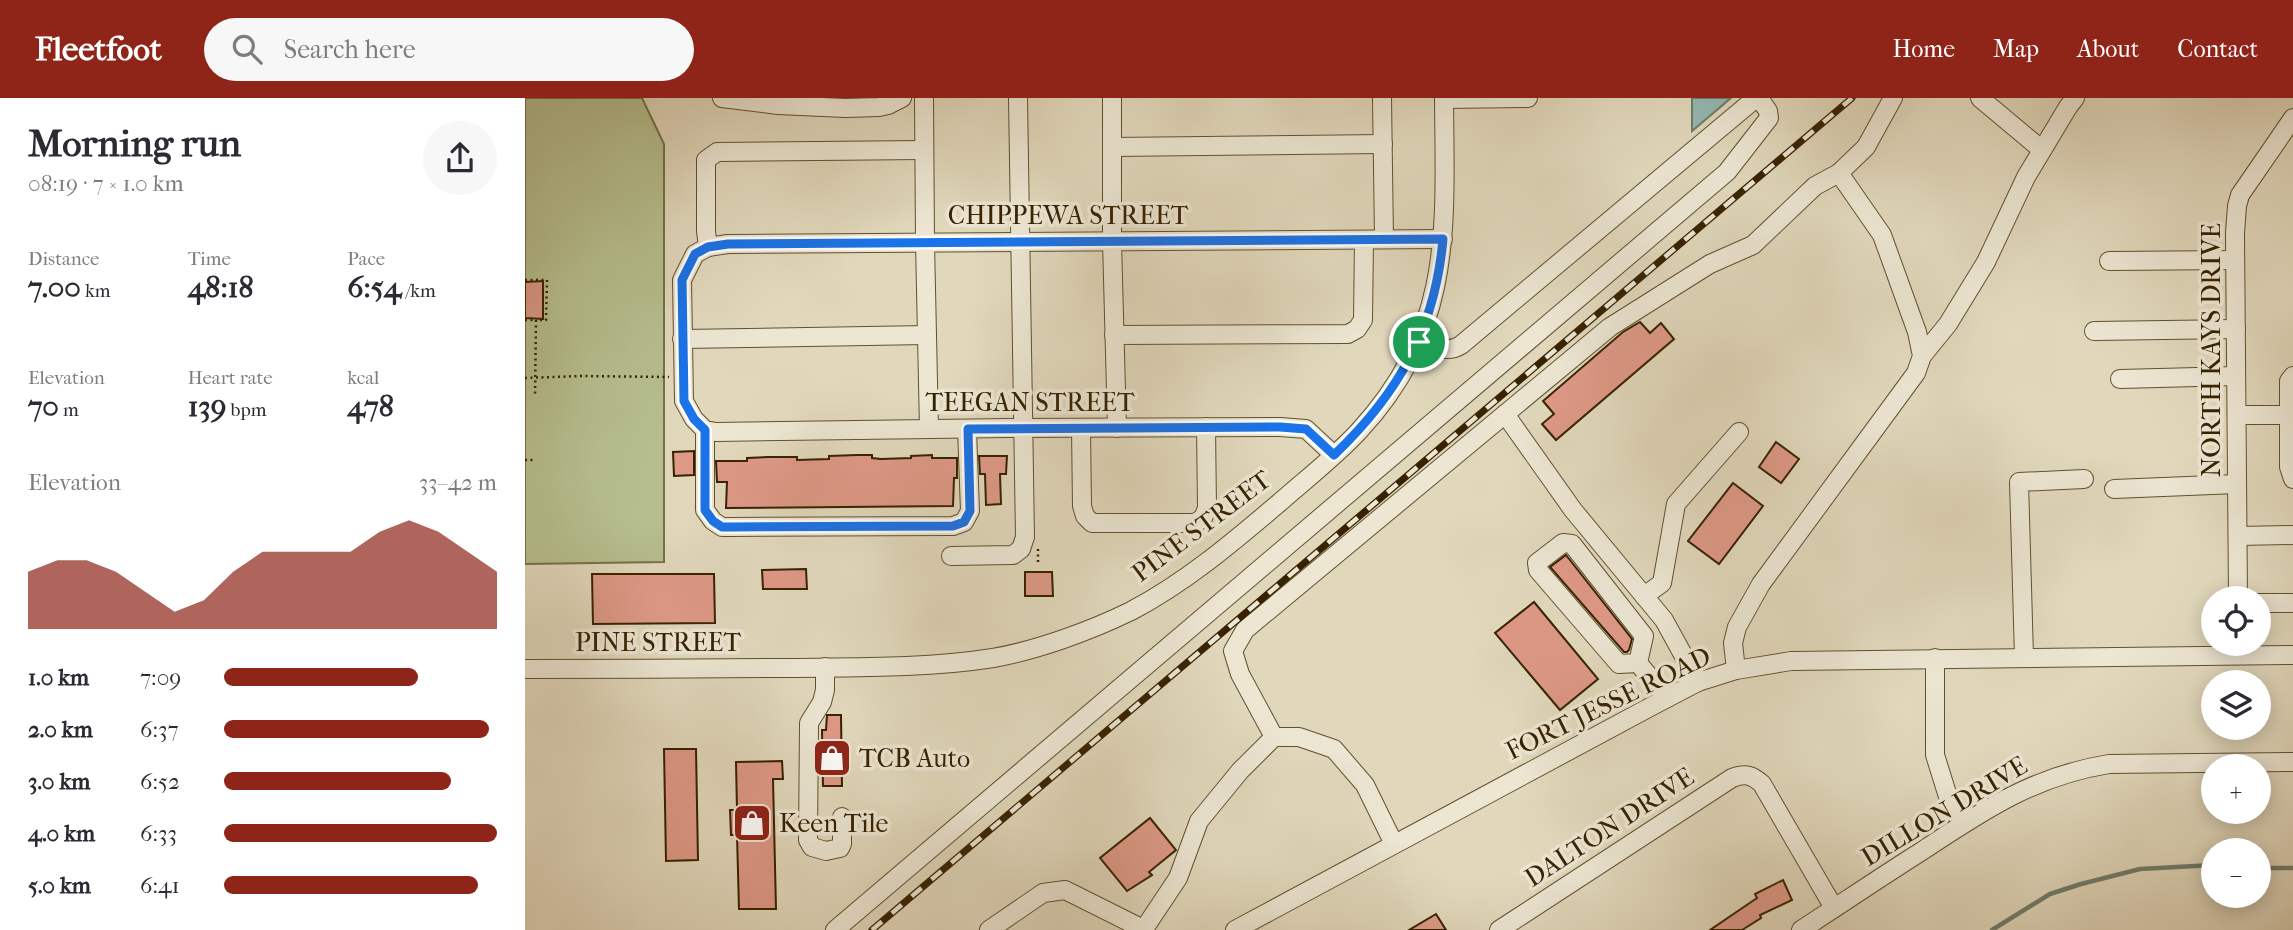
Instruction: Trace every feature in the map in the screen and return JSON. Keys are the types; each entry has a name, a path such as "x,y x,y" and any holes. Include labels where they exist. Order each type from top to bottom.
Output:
{"street":[{"path":"722,98 778,105 845,108 880,107 902,98"},
{"path":"924,98 929,429"},
{"path":"951,556 1010,555 1021,549 1025,537 1018,98"},
{"path":"1112,98 1112,241 1118,428"},
{"path":"1383,98 1384,238"},
{"path":"1444,99 1528,98"},
{"path":"835,930 1727,172 1769,118 1768,111 1757,98 1461,345 1453,350 1445,350 1419,342"},
{"path":"1274,737 1240,674 1233,651 1245,630 1610,327 1710,264 1753,246 1815,186 1839,173 1866,147 1893,98"},
{"path":"1980,98 2042,150"},
{"path":"1736,670 1733,643 1737,627 1761,584 1916,373 1922,356 1948,324 1986,262 2026,177 2075,98"},
{"name":"PINE STREET","path":"525,669 927,665 997,657 1056,641 1132,610 1203,565 1334,455 1359,431 1387,397 1408,365 1433,301 1443,239 1444,99"},
{"name":"NORTH KAYS DRIVE","path":"2238,586 2235,260 2237,205 2240,195 2293,118"},
{"path":"1113,147 1383,144"},
{"path":"924,150 717,152 706,160 706,231 702,250 682,280 684,401 694,419 710,431 705,510 713,521 722,527 953,526 964,522 970,511 968,429"},
{"path":"1839,173 1882,235 1917,332 1922,356"},
{"name":"CHIPPEWA STREET","path":"702,250 728,244 1443,239"},
{"path":"1114,335 1348,334 1357,329 1363,320 1364,240"},
{"path":"2109,261 2235,260"},
{"path":"2094,331 2236,329"},
{"path":"682,339 927,335"},
{"path":"2120,379 2236,376"},
{"path":"2293,376 2289,381 2289,467 2293,479"},
{"path":"1505,414 1573,510 1664,620 1698,682"},
{"path":"2237,415 2289,415"},
{"path":"1081,428 1082,506 1085,516 1092,523 1195,523 1203,518 1207,508 1206,427"},
{"name":"TEEGAN STREET","path":"710,431 1280,427 1306,429 1334,455"},
{"path":"1644,596 1662,583 1676,504 1739,432"},
{"path":"2024,657 2019,482 2084,479"},
{"path":"2114,489 2237,484"},
{"path":"2238,536 2293,535"},
{"path":"1563,543 1572,544 1644,636 1638,663 1619,664 1538,570 1537,563 1563,543"},
{"path":"2271,603 2293,603"},
{"name":"FORT JESSE ROAD","path":"1235,930 1667,698 1698,682 1736,670 1791,661 2201,650"},
{"name":"FORT JESSE ROAD","path":"2271,653 2293,655"},
{"path":"1935,658 1935,755 1950,803 1963,824"},
{"path":"1638,663 1667,698"},
{"path":"825,667 823,702 809,723 808,840 811,847 826,851 840,848 842,817"},
{"path":"989,930 1043,893 1065,890 1144,930 1178,878 1199,821 1240,771 1274,737 1299,737 1334,749 1364,785 1394,844"},
{"name":"DILLON DRIVE","path":"1801,930 1963,824 2016,793 2046,780 2081,769 2137,763 2293,762"},
{"name":"DALTON DRIVE","path":"1499,930 1732,778 1742,775 1750,776 1762,784 1834,908"}],"path":[{"path":"525,280 547,280 546,320 525,320"},
{"path":"535,397 536,320"},
{"path":"525,378 684,377"},
{"path":"525,460 536,460"}],"green space":[{"path":"525,98 642,98 664,144 664,562 525,564"}],"water":[{"path":"1692,98 1731,98 1692,131"}],"building":[{"path":"543,281 543,319 525,318 525,282"},
{"path":"1640,322 1650,333 1661,323 1674,339 1556,440 1542,424 1554,414 1543,401 1623,332"},
{"path":"1776,442 1799,459 1781,483 1759,467"},
{"path":"694,451 694,475 674,476 673,452"},
{"path":"872,455 872,458 881,459 932,455 932,458 957,458 953,506 726,508 727,482 717,482 716,461 747,461 747,458 768,457 829,459 829,456"},
{"path":"979,456 1007,456 1006,474 1000,474 1001,504 986,505 985,474 980,474"},
{"path":"1733,483 1763,506 1719,564 1688,541"},
{"path":"1566,555 1632,639 1627,652 1624,652 1550,567"},
{"path":"806,569 807,589 763,589 762,570"},
{"path":"1025,572 1052,572 1053,596 1025,596"},
{"path":"592,574 714,574 715,623 593,624"},
{"path":"1534,602 1598,679 1560,710 1495,633"},
{"name":"TCB Auto","path":"827,715 841,715 842,786 823,786 822,730 826,730"},
{"path":"664,749 696,749 698,860 666,861"},
{"name":"Keen Tile","path":"782,761 783,779 773,779 776,909 739,909 737,835 731,835 730,810 737,810 736,762"},
{"path":"1150,818 1176,850 1149,872 1152,875 1127,891 1100,858"},
{"path":"1783,880 1792,900 1760,915 1761,918 1742,930 1710,930 1757,898 1755,894"},
{"path":"1436,914 1446,930 1409,930"}],"waterway":[{"path":"1992,930 2050,894 2081,884 2140,869 2201,866"},
{"path":"2271,868 2293,868"}],"railway":[{"path":"872,930 1852,98"}],"place":[{"name":"TCB Auto","path":"832,758"},
{"name":"Keen Tile","path":"752,823"}],"route":[{"path":"1443,239 1433,301 1419,342 1387,397 1359,431 1334,455 1306,429 1280,427 968,429 970,511 964,522 953,526 722,527 713,521 705,510 705,430 694,419 684,401 682,280 695,254 708,247 728,244 1443,239"}]}
